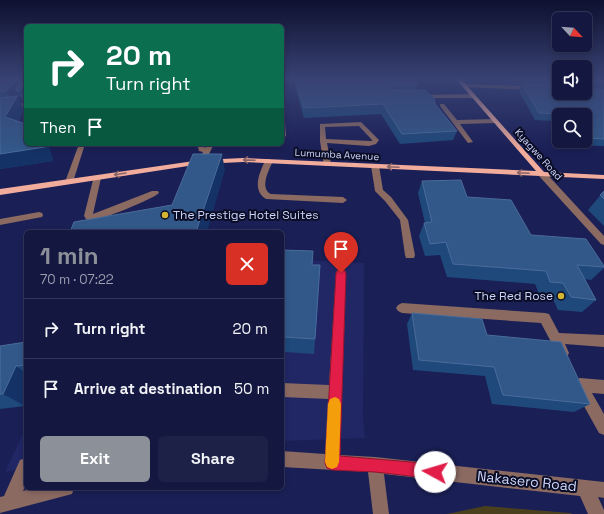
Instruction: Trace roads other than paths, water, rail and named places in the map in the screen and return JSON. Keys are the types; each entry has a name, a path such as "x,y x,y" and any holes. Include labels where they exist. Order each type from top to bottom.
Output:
{"main road":[{"name":"Kyagwe Road","path":"479,103 542,174"},
{"name":"Lumumba Avenue","path":"0,192 200,162 243,160 604,177"}],"street":[{"path":"0,108 24,105"},
{"path":"442,105 470,142"},
{"path":"454,122 495,121"},
{"path":"323,141 370,144 374,143 376,140 364,125 356,123 322,125 323,141 327,164"},
{"path":"69,182 81,146"},
{"path":"201,146 202,149 207,152"},
{"path":"200,162 210,146"},
{"path":"269,161 262,178 262,193 264,196 343,200"},
{"path":"375,166 379,191 388,199 404,220 410,255"},
{"name":"Kyagwe Road","path":"542,174 604,242"},
{"path":"97,178 88,216 90,218 100,216 155,193"},
{"path":"0,222 39,215"},
{"path":"332,463 341,273"},
{"path":"402,308 545,318 568,364"},
{"path":"555,338 604,341"},
{"path":"604,387 578,381 604,428"},
{"path":"284,390 335,392"},
{"name":"Nakasero Road","path":"284,459 375,465 604,490"},
{"path":"375,465 381,514"},
{"path":"5,504 24,470"},
{"path":"585,488 597,514"},
{"path":"5,504 58,490"}],"place":[{"name":"The Prestige Hotel Suites","path":"165,215"},
{"name":"The Red Rose","path":"561,296"}]}
